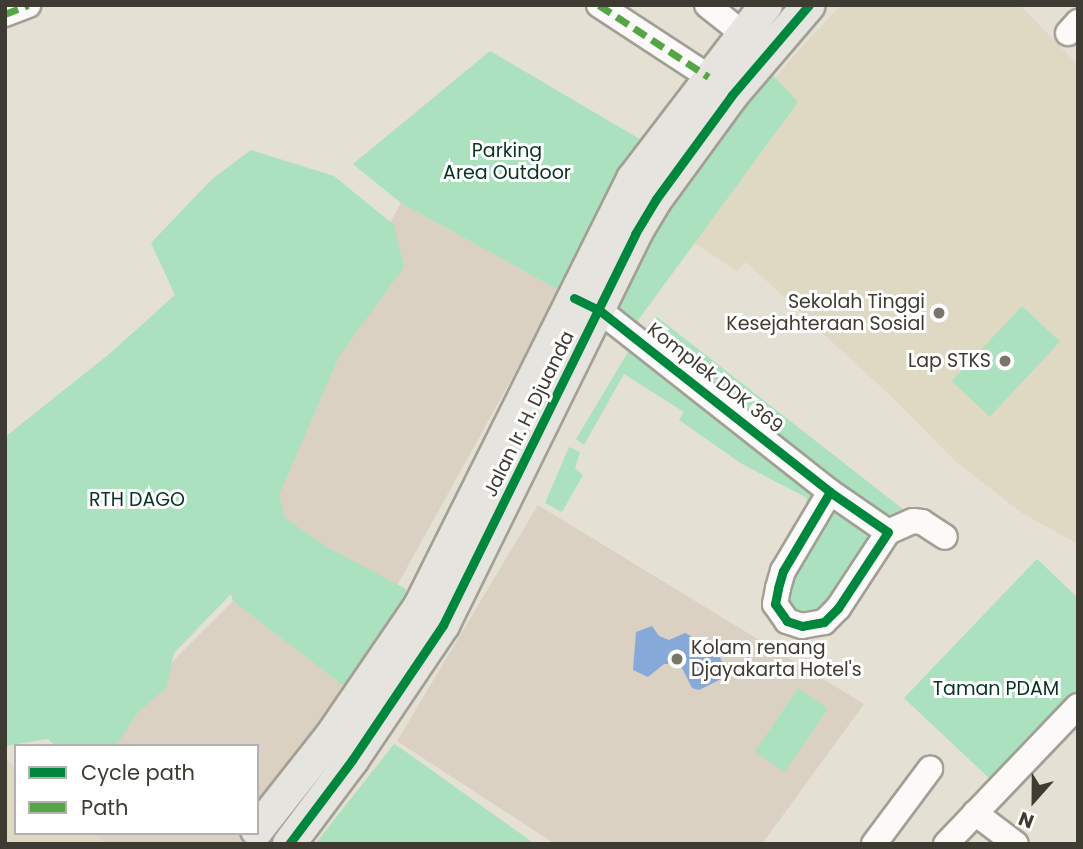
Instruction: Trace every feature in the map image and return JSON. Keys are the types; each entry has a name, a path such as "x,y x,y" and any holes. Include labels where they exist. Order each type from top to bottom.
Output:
{"main road":[{"name":"Jalan Ir. H. Djuanda","path":"259,828 332,735 419,606 587,304 635,234 755,44 766,5"},
{"name":"Jalan Ir. H. Djuanda","path":"289,844 352,760 443,625 587,304 632,179 709,77 809,5"}],"street":[{"path":"5,14 28,5"},
{"path":"599,5 709,77"},
{"path":"707,5 755,44"},
{"name":"Komplek DDK 369","path":"587,304 830,492 888,532"},
{"path":"830,492 780,580 775,604 787,621 810,626 824,622 838,608 888,532 913,521 922,522 946,537"},
{"path":"946,844 1078,706"},
{"path":"873,844 930,769"},
{"path":"975,813 1016,844"}],"shaded area":[{"name":"Sekolah Tinggi Kesejahteraan Sosial","path":"841,5 1020,5 1078,65 1078,544 1022,513 955,461 897,402 746,262 737,271 661,221 791,59"},
{"path":"401,203 560,291 390,597 231,509"},
{"path":"538,505 864,704 762,844 555,844 397,741"},
{"path":"233,601 350,691 259,809 259,744 109,744 140,694"},
{"path":"5,759 14,766 14,835 97,835 107,844 5,844"},
{"path":"92,835 241,835 241,844 92,844"}],"green space":[{"name":"Parking Area Outdoor","path":"490,51 643,141 560,291 401,203 353,164"},
{"path":"768,70 798,102 636,323 609,305 668,193"},
{"name":"RTH DAGO","path":"251,150 334,176 394,225 404,267 339,356 279,495 285,518 327,547 406,589 405,598 391,628 350,691 233,601 231,594 174,653 166,688 138,712 117,744 53,744 48,739 5,746 5,437 108,355 175,295 151,243 212,179"},
{"name":"Lap STKS","path":"1022,306 1060,341 990,417 952,381"},
{"path":"657,317 909,514 894,533 642,336"},
{"path":"631,347 821,493 810,511 804,512 807,498 742,464 679,420 684,412 624,374 584,445 576,439"},
{"path":"569,447 580,452 575,468 583,475 562,512 545,503"},
{"path":"832,501 878,532 821,616 801,619 784,606 785,580"},
{"name":"Taman PDAM","path":"1037,559 1078,598 1078,691 992,781 904,698"},
{"path":"798,688 828,708 785,772 755,752"},
{"path":"394,744 402,749 535,844 315,844"}],"water":[{"name":"Kolam renang Djayakarta Hotel's","path":"652,626 659,636 669,640 685,633 696,639 694,644 704,654 718,652 726,672 723,678 699,690 692,688 680,664 664,664 648,677 633,670 636,632"}],"marked path":[{"path":"5,14 28,5"},
{"path":"599,5 709,77"}],"cycle path":[{"path":"289,844 352,760 443,625 635,234 656,199 732,95 809,5"},
{"path":"574,298 599,310 830,492 888,532 838,608 824,622 802,626 787,621 775,604 778,588 783,571 830,492"}],"place":[{"name":"Sekolah Tinggi Kesejahteraan Sosial","path":"939,313"},
{"name":"Lap STKS","path":"1005,361"},
{"name":"Kolam renang Djayakarta Hotel's","path":"677,659"}]}
